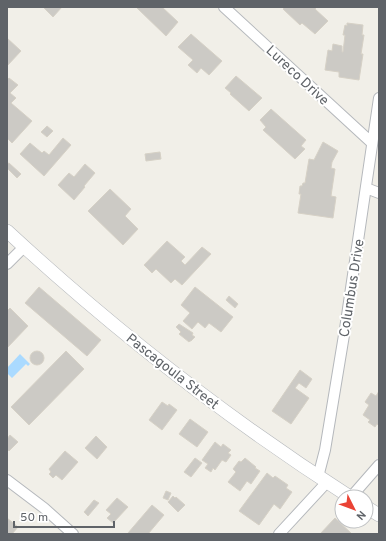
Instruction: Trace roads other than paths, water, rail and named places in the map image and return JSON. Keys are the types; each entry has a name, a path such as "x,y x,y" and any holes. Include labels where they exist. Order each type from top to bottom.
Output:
{"street":[{"name":"Lureco Drive","path":"224,7 372,143"},
{"name":"Columbus Drive","path":"322,480 326,442 379,98"},
{"path":"366,188 379,193"},
{"name":"Pascagoula Street","path":"7,231 74,291 172,372 278,450 337,489"},
{"path":"7,264 24,247"},
{"path":"357,489 379,465"},
{"path":"7,480 44,508 73,534"},
{"path":"279,534 322,480"}],"water":[{"path":"20,354 30,364 28,366 26,364 12,378 7,373 7,368"}]}
